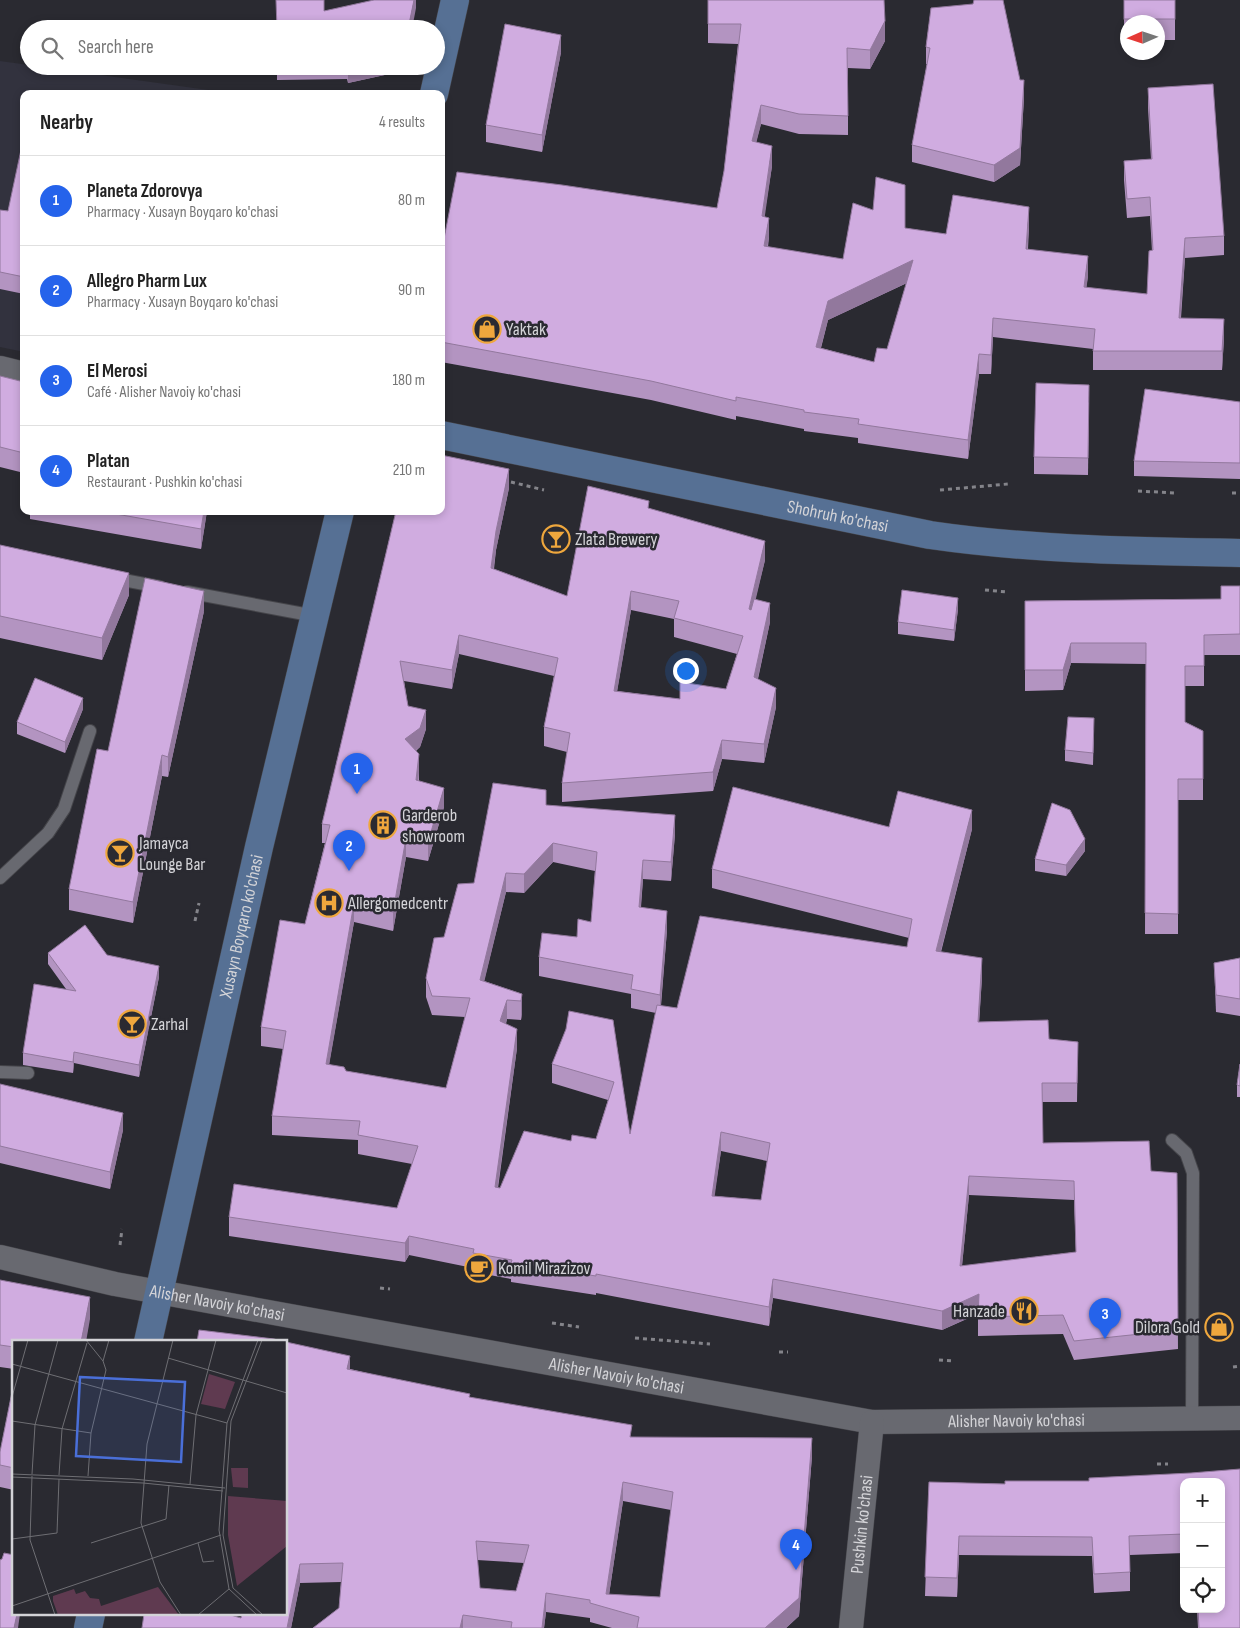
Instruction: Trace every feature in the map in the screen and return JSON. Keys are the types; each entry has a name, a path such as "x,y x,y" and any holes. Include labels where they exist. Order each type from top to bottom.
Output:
{"main road":[{"path":"445,45 455,0"},
{"path":"435,90 438,75"},
{"name":"Shohruh ko'chasi","path":"445,436 930,535 996,545 1063,549 1240,553"},
{"name":"Xusayn Boyqaro ko'chasi","path":"148,1340 259,847 339,515"}],"street":[{"path":"0,368 20,373"},
{"name":"Alisher Navoiy ko'chasi","path":"0,1257 115,1284 872,1422 1240,1418"},
{"name":"Pushkin ko'chasi","path":"851,1628 872,1422"}],"lane":[{"path":"105,576 315,616"},
{"path":"0,878 48,833 64,809 90,731"},
{"path":"0,1072 28,1073"},
{"path":"1172,1140 1186,1153 1193,1173 1192,1418"}],"path":[{"path":"511,482 544,490"},
{"path":"940,490 1008,484"},
{"path":"1138,491 1175,494"},
{"path":"1232,493 1240,493"},
{"path":"985,590 1007,592"},
{"path":"194,921 199,903"},
{"path":"120,1245 122,1229"},
{"path":"380,1288 390,1289"},
{"path":"552,1323 579,1327"},
{"path":"635,1338 710,1344"},
{"path":"779,1352 788,1352"},
{"path":"939,1360 954,1361"},
{"path":"1233,1367 1240,1366"},
{"path":"1157,1464 1168,1464"}],"shaded area":[{"path":"0,61 20,64 20,75 101,75 208,90 20,90 20,351 0,347"}],"building":[{"path":"276,0 324,0 324,11 374,0 414,0 410,20 277,20"},
{"path":"708,0 884,0 885,21 870,50 847,48 848,116 799,114 761,105 752,141 772,146 762,216 769,218 764,246 843,259 853,203 873,210 876,177 905,185 905,228 946,234 953,195 1029,207 1026,249 1088,256 1084,287 1147,294 1149,251 1153,250 1150,197 1127,199 1124,161 1152,159 1148,88 1213,84 1224,236 1185,238 1179,318 1224,319 1222,351 1093,351 1095,329 993,318 991,355 979,354 968,440 858,424 859,419 804,412 804,410 736,397 736,401 651,381 445,343 445,234 457,172 562,185 717,208 724,171 741,24 708,24","holes":["913,260 887,349 877,348 874,362 816,347 828,301"]},
{"path":"974,0 1003,0 1020,80 1024,80 1020,148 994,165 912,145 930,48 926,47 931,8 973,4"},
{"path":"1124,0 1175,0 1175,19 1165,19 1165,15 1124,15"},
{"path":"505,24 561,35 542,135 486,125"},
{"path":"20,154 20,276 0,272 0,210 8,211"},
{"path":"0,376 20,381 20,452 0,447"},
{"path":"1036,383 1089,385 1088,458 1034,457"},
{"path":"1145,389 1240,402 1240,463 1134,461"},
{"path":"445,456 509,469 496,531 491,568 567,596 588,486 649,501 648,508 765,541 749,609 751,610 754,599 770,603 754,677 776,688 764,744 722,740 713,772 562,783 570,733 544,727 558,658 459,635 452,670 400,661 408,706 426,710 420,728 405,739 419,754 416,780 444,788 428,842 406,838 393,912 354,903 326,1064 344,1067 346,1071 446,1088 470,998 432,996 426,978 434,938 444,937 458,884 474,883 493,783 546,790 546,805 675,815 671,862 643,860 639,907 667,911 660,995 631,989 633,975 539,957 542,933 577,937 578,919 591,922 597,852 553,843 524,874 506,873 480,980 522,994 521,1001 507,1000 500,1021 517,1029 495,1187 500,1188 524,1131 571,1141 572,1135 596,1139 614,1082 552,1064 566,1029 569,1011 613,1020 630,1134 657,1005 677,1008 700,916 907,947 912,919 712,869 733,787 889,827 898,791 972,810 936,951 982,958 978,1022 1048,1020 1049,1039 1078,1042 1077,1083 1042,1083 1043,1143 1149,1141 1151,1171 1177,1173 1178,1330 1074,1341 1063,1315 978,1317 979,1294 942,1311 773,1279 769,1307 596,1274 596,1276 511,1263 512,1260 473,1253 474,1249 409,1236 405,1243 229,1217 234,1184 397,1208 418,1146 358,1135 360,1121 272,1116 286,1031 261,1027 280,920 305,924 330,825 322,824 395,515 445,515","holes":["631,591 679,601 674,618 743,636 726,689 680,682 680,699 614,691","721,1132 770,1143 761,1200 712,1196","969,1176 1074,1181 1076,1252 960,1266"]},
{"path":"122,515 203,515 201,529"},
{"path":"0,545 129,573 102,638 0,616"},
{"path":"145,578 204,591 168,757 162,755 133,902 69,889 97,749 108,751"},
{"path":"1221,586 1240,586 1240,634 1204,635 1204,666 1185,666 1185,722 1203,731 1203,779 1178,779 1178,914 1145,913 1146,643 1071,643 1063,670 1025,670 1025,601 1221,599"},
{"path":"902,590 958,598 954,630 898,622"},
{"path":"35,678 83,698 65,742 17,722"},
{"path":"1068,717 1094,718 1093,753 1065,750"},
{"path":"1052,803 1070,810 1085,839 1066,865 1035,859"},
{"path":"85,925 107,955 159,966 139,1065 74,1052 73,1062 23,1053 34,984 76,991 48,953"},
{"path":"1240,958 1240,999 1216,995 1214,963"},
{"path":"1240,1064 1240,1086 1237,1085"},
{"path":"0,1084 123,1113 110,1172 0,1146"},
{"path":"0,1280 90,1297 81,1340 12,1340 12,1347 0,1345"},
{"path":"199,1330 278,1340 197,1340"},
{"path":"288,1342 350,1356 347,1369 470,1394 469,1397 632,1425 630,1437 812,1438 799,1598 765,1628 637,1628 639,1617 590,1603 590,1600 546,1593 542,1628 511,1628 512,1622 463,1615 460,1628 313,1628 339,1608 343,1563 300,1564 287,1628 142,1628 144,1616 234,1616 241,1618 242,1616 288,1616","holes":["623,1482 673,1492 660,1597 606,1594","476,1541 529,1545 516,1591 480,1588"]},
{"path":"12,1392 12,1468 0,1465 0,1452"},
{"path":"1240,1469 1240,1628 1199,1628 1198,1613 1225,1613 1225,1478 1180,1478 1180,1534 1129,1536 1130,1572 1094,1574 1092,1537 959,1536 957,1578 925,1577 929,1482 1005,1484 1005,1481 1089,1481 1089,1478"},
{"path":"4,1553 12,1555 12,1616 17,1616 14,1628 0,1628 0,1560"}],"place":[{"name":"Yaktak","path":"487,329"},
{"name":"Zlata Brewery","path":"556,539"},
{"name":"Planeta Zdorovya","path":"357,794"},
{"name":"Garderob showroom","path":"383,825"},
{"name":"Jamayca Lounge Bar","path":"120,853"},
{"name":"Allegro Pharm Lux","path":"349,871"},
{"name":"Allergomedcentr","path":"329,903"},
{"name":"Zarhal","path":"132,1024"},
{"name":"Komil Mirazizov","path":"479,1268"},
{"name":"Hanzade","path":"1024,1311"},
{"name":"Dilora Gold","path":"1219,1327"},
{"name":"El Merosi","path":"1105,1339"},
{"name":"Platan","path":"796,1570"}]}
